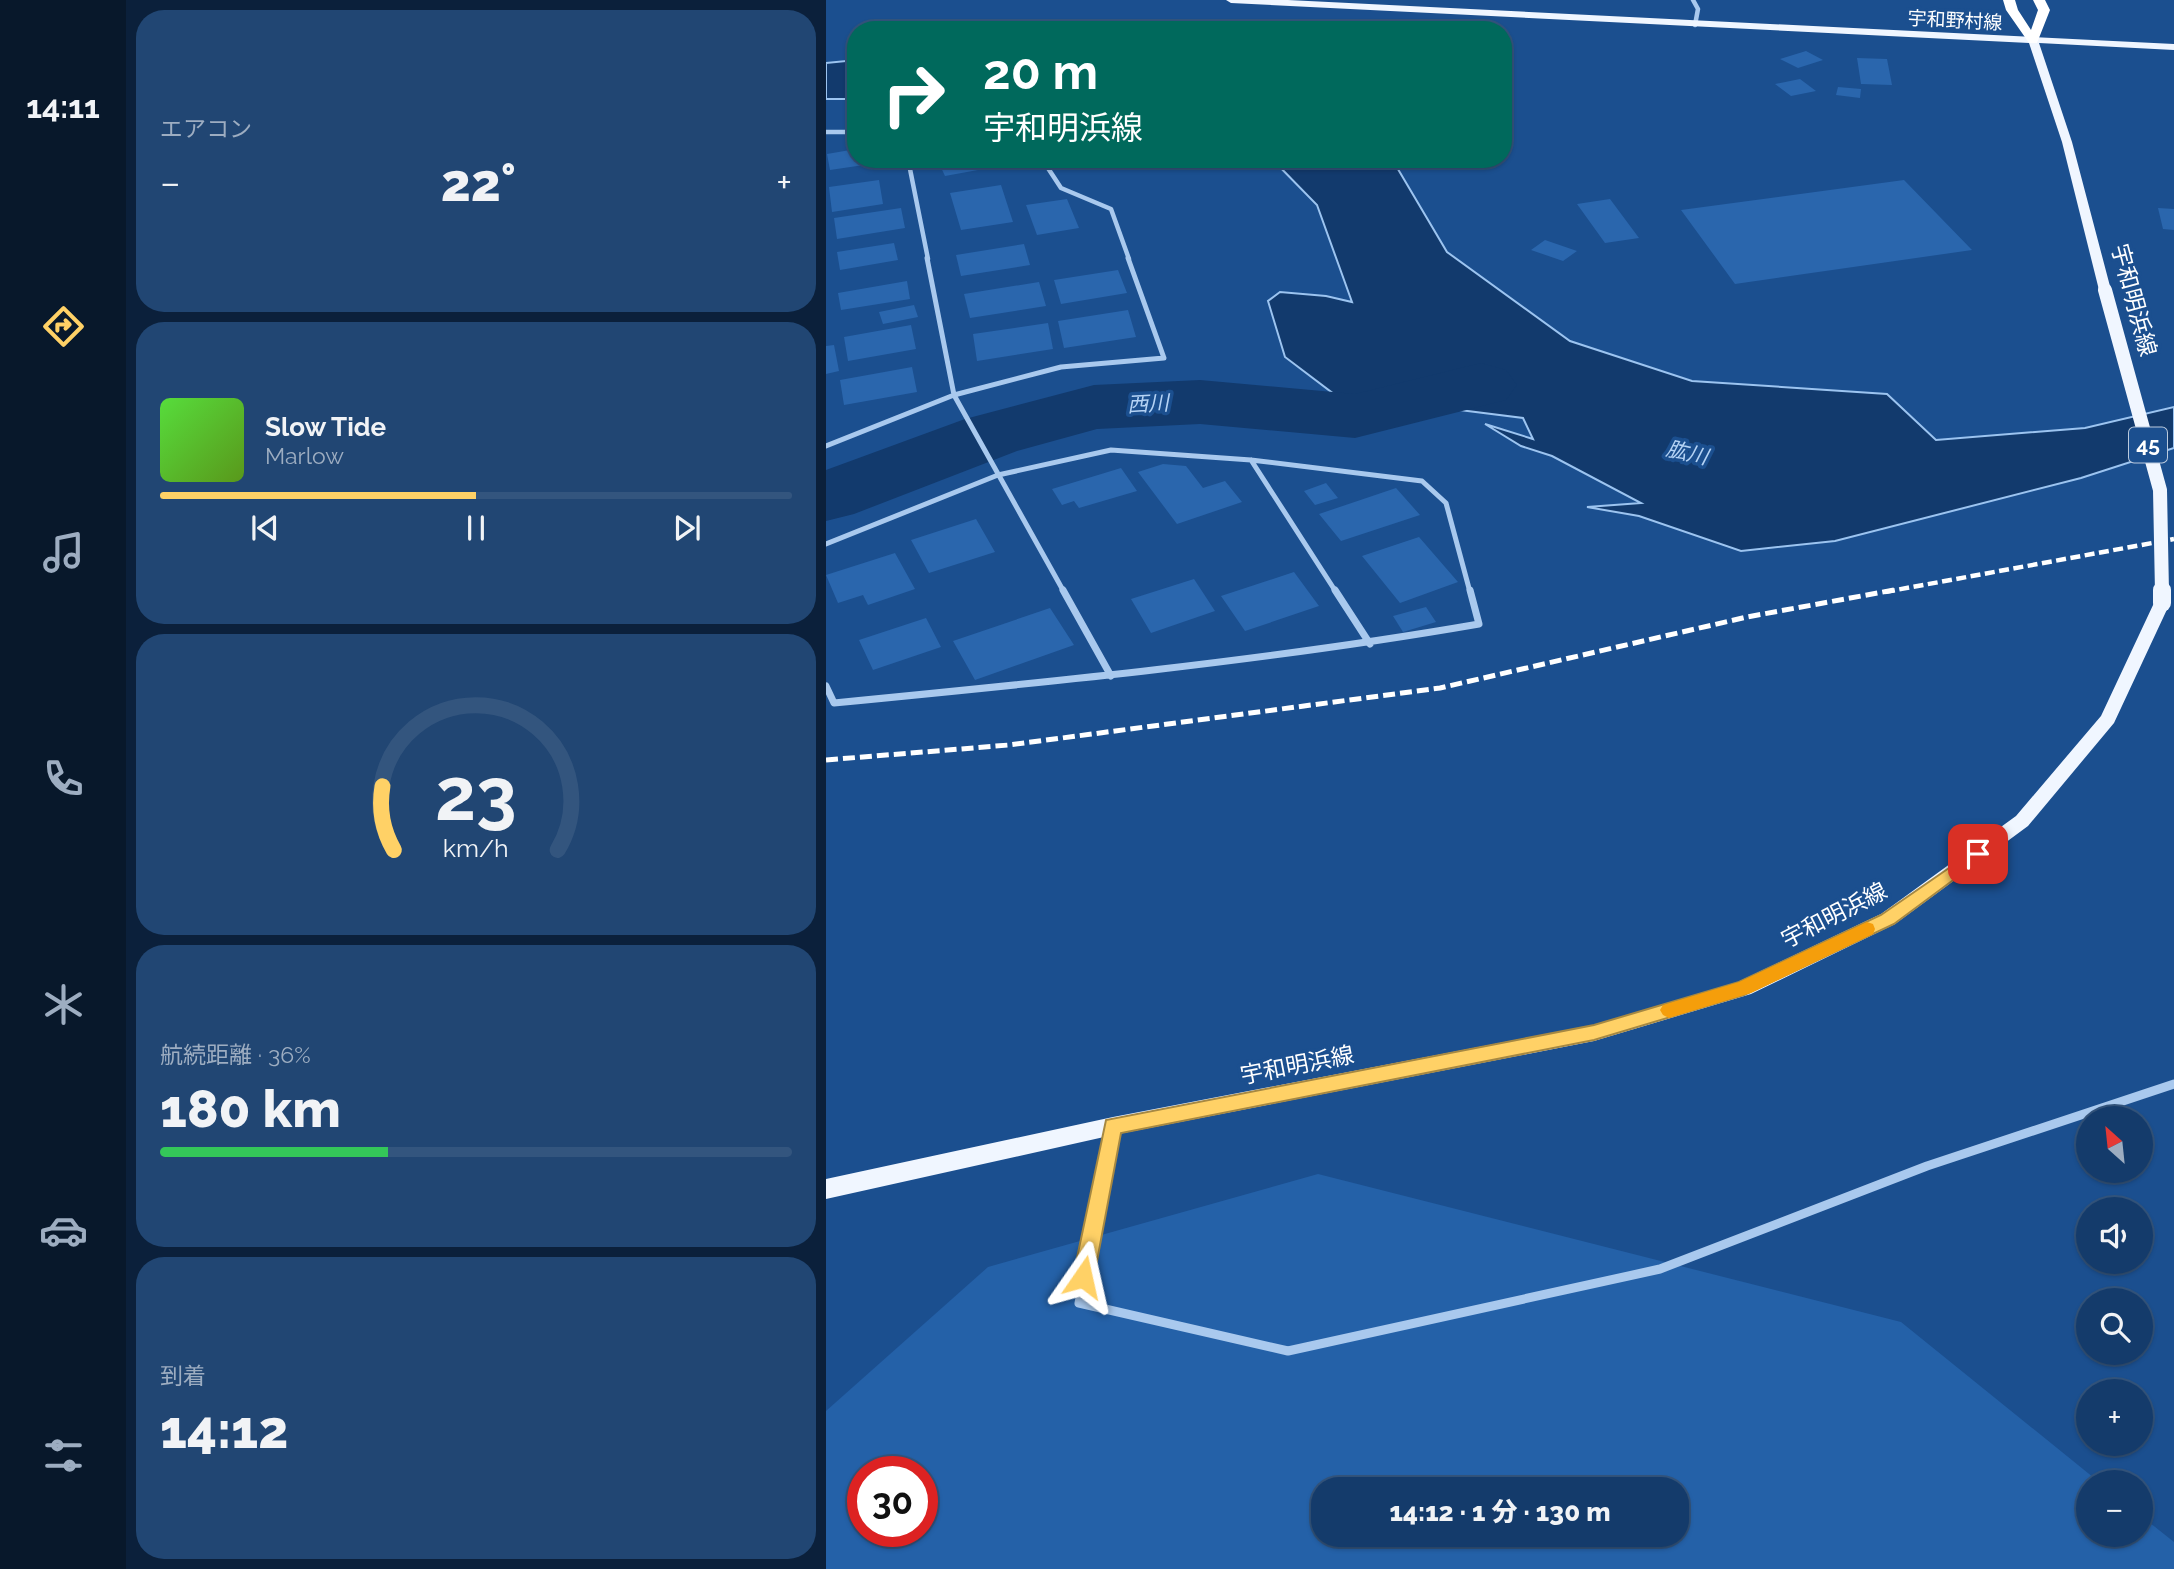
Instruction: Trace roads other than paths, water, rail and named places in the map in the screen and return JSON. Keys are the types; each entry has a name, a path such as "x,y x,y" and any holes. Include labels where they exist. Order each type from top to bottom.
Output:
{"highway":[{"path":"2009,0 2012,10 2033,41"},
{"path":"2033,41 2044,10 2039,0"}],"main road":[{"name":"宇和野村線","path":"1231,0 2174,47"},
{"name":"宇和明浜線","path":"826,1189 1113,1126 1594,1033 1744,988 1888,919 2022,821 2108,719 2162,603 2160,490 2067,142 2033,41"}],"street":[{"path":"1693,0 1698,9 1695,25"},
{"path":"826,132 847,132"},
{"path":"910,168 954,395 1111,676"},
{"path":"826,446 954,395 1061,367 1164,358 1111,209 1061,188 1048,168"},
{"path":"826,544 998,475 1111,450 1251,460 1422,481 1446,503 1479,624 1370,644 1111,676 834,704 826,685"},
{"path":"1251,460 1370,644"},
{"path":"1113,1126 1079,1303 1288,1351 1660,1269 1927,1166 2174,1084"}],"water":[{"path":"847,61 847,99 826,99 826,63"},
{"name":"肱川","path":"1281,168 1397,168 1447,252 1570,341 1692,381 1887,394 1936,440 2085,428 2174,407 2174,448 2081,478 1835,541 1741,551 1639,516 1587,507 1641,503 1552,456 1521,446 1485,424 1533,439 1523,418 1436,407 1389,416 1334,394 1285,357 1268,301 1280,292 1326,296 1352,302 1317,205"}],"waterway":[{"name":"西川","path":"826,497 991,435 1094,407 1200,402 1355,416 1481,385"}],"railway":[{"path":"1885,592 2174,539"},
{"path":"826,760 1009,745 1440,688 1747,617 1894,590"}]}
